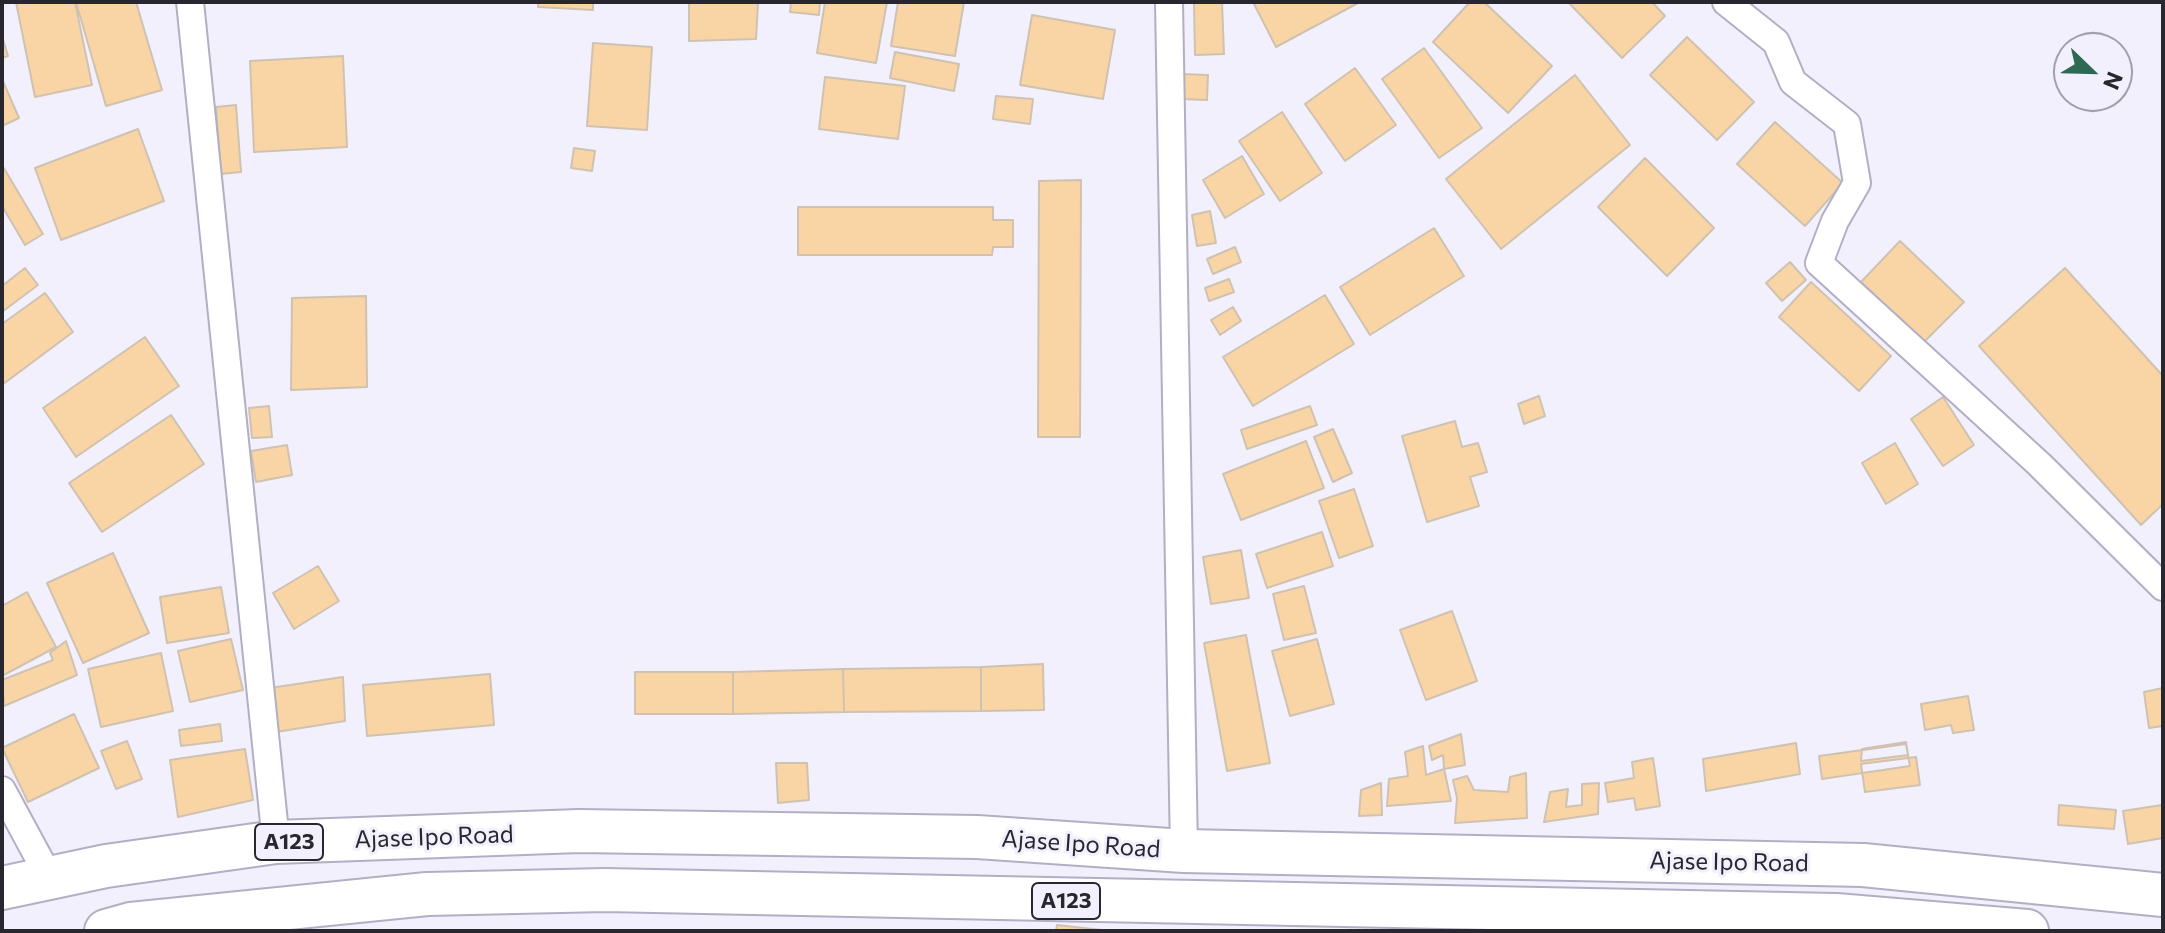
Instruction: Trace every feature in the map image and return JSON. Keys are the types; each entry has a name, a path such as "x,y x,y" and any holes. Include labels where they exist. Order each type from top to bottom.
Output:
{"highway":[{"name":"Ajase Ipo Road","path":"2,888 49,877 276,842 579,831 977,837 1184,851 1863,865 2163,895"},
{"name":"A123","path":"106,931 131,924 308,918 427,894 605,890 1836,915 2027,931"}],"street":[{"path":"190,2 276,842"},
{"path":"1169,2 1184,851"},
{"path":"1726,2 1776,42 1793,82 1847,124 1857,183 1835,221 1819,263 2039,464 2163,587"},
{"path":"2,790 49,877"}],"building":[{"path":"16,2 75,2 92,85 35,97"},
{"path":"76,2 136,2 162,90 106,106"},
{"path":"538,2 593,2 593,10 538,7"},
{"path":"689,2 758,2 756,39 689,41"},
{"path":"791,2 820,2 819,15 790,12"},
{"path":"825,2 887,2 876,63 817,53"},
{"path":"898,2 964,2 955,56 891,46"},
{"path":"1194,2 1222,2 1224,54 1195,55"},
{"path":"1253,2 1357,2 1358,3 1276,47"},
{"path":"1470,2 1484,2 1552,66 1508,113 1433,42"},
{"path":"1568,2 1652,2 1665,16 1622,58"},
{"path":"1032,15 1115,30 1103,99 1020,85"},
{"path":"2,36 8,56 2,58"},
{"path":"1687,37 1754,102 1717,140 1650,75"},
{"path":"593,43 652,47 647,130 587,126"},
{"path":"1424,48 1482,128 1439,158 1382,79"},
{"path":"895,52 959,64 954,91 890,78"},
{"path":"343,56 347,147 254,152 250,61"},
{"path":"1355,68 1396,125 1345,161 1305,104"},
{"path":"1182,74 1208,75 1207,100 1181,99"},
{"path":"1575,75 1630,145 1501,249 1446,179"},
{"path":"825,77 905,86 898,139 819,129"},
{"path":"2,79 19,118 2,126"},
{"path":"996,96 1033,99 1030,124 993,119"},
{"path":"236,105 241,172 221,174 216,107"},
{"path":"1282,112 1322,173 1280,201 1239,141"},
{"path":"1775,122 1843,183 1805,226 1737,164"},
{"path":"138,129 164,201 61,240 35,168"},
{"path":"574,148 595,151 592,171 571,168"},
{"path":"1242,156 1264,194 1225,218 1203,180"},
{"path":"1645,158 1714,228 1667,276 1598,207"},
{"path":"2,165 43,234 25,245 2,206"},
{"path":"1081,180 1080,437 1038,437 1039,181"},
{"path":"798,207 993,207 993,220 1013,220 1013,247 993,247 992,255 798,255"},
{"path":"1210,211 1216,243 1197,246 1192,215"},
{"path":"1434,228 1464,276 1370,335 1340,287"},
{"path":"1900,241 1964,302 1924,342 1861,282"},
{"path":"1235,247 1241,262 1213,274 1207,259"},
{"path":"1790,262 1806,280 1782,301 1766,283"},
{"path":"25,268 38,285 2,312 2,286"},
{"path":"2065,268 2163,376 2163,504 2141,525 1979,346"},
{"path":"1229,279 1234,292 1209,301 1205,288"},
{"path":"1811,282 1891,356 1859,391 1779,317"},
{"path":"45,293 73,332 2,385 2,324"},
{"path":"1325,295 1354,344 1253,406 1223,357"},
{"path":"366,296 367,387 291,390 292,298"},
{"path":"1233,307 1241,321 1220,335 1211,320"},
{"path":"145,337 179,386 76,457 43,408"},
{"path":"1539,396 1545,416 1524,424 1518,404"},
{"path":"1943,397 1974,445 1943,466 1911,419"},
{"path":"269,406 272,437 252,438 249,408"},
{"path":"1310,406 1317,425 1247,449 1241,430"},
{"path":"171,415 204,464 102,532 69,483"},
{"path":"1455,421 1462,447 1478,443 1487,472 1470,477 1479,506 1427,522 1402,436"},
{"path":"1333,429 1352,473 1333,482 1314,437"},
{"path":"1306,441 1324,488 1241,520 1223,474"},
{"path":"1895,443 1918,484 1886,504 1862,463"},
{"path":"287,445 292,475 256,482 251,451"},
{"path":"1354,489 1373,546 1339,558 1319,501"},
{"path":"1322,532 1333,566 1267,588 1256,554"},
{"path":"1241,550 1249,598 1211,604 1203,557"},
{"path":"113,553 149,633 83,663 47,583"},
{"path":"318,566 339,601 294,629 273,593"},
{"path":"1304,586 1316,633 1284,640 1273,594"},
{"path":"221,587 229,633 167,643 160,597"},
{"path":"27,592 56,647 2,676 2,606"},
{"path":"1452,611 1477,681 1426,700 1400,630"},
{"path":"1246,635 1270,763 1227,771 1204,643"},
{"path":"231,639 243,690 190,702 178,651"},
{"path":"1317,639 1334,704 1290,716 1272,651"},
{"path":"66,641 77,675 4,706 2,680 53,660 50,653"},
{"path":"161,653 173,711 101,727 88,669"},
{"path":"1043,664 1044,710 981,711 981,667"},
{"path":"981,667 981,711 844,712 843,669"},
{"path":"843,669 844,712 733,714 733,672"},
{"path":"635,672 733,672 733,714 635,714"},
{"path":"490,674 494,725 367,736 363,685"},
{"path":"343,677 345,721 276,732 270,688"},
{"path":"2163,688 2163,726 2149,728 2144,692"},
{"path":"1968,696 1974,730 1953,733 1951,725 1925,730 1921,704"},
{"path":"74,714 99,768 28,802 2,748"},
{"path":"220,724 222,741 181,746 179,730"},
{"path":"1461,734 1465,765 1444,769 1443,755 1432,760 1429,746"},
{"path":"127,741 142,779 116,789 101,751"},
{"path":"1906,742 1908,755 1861,761 1862,749"},
{"path":"1796,743 1800,774 1706,791 1703,759"},
{"path":"1906,744 1910,766 1822,779 1819,756"},
{"path":"1423,746 1426,775 1444,769 1451,801 1387,806 1389,779 1408,776 1405,752"},
{"path":"245,749 253,800 178,817 170,760"},
{"path":"1916,757 1920,785 1865,792 1861,764"},
{"path":"1653,758 1660,806 1636,810 1634,798 1608,802 1605,783 1634,778 1632,762"},
{"path":"776,763 807,763 809,800 778,803"},
{"path":"1526,773 1527,818 1455,823 1457,798 1453,780 1467,776 1474,790 1508,792 1510,777"},
{"path":"1381,783 1382,815 1359,816 1361,790"},
{"path":"1599,783 1598,814 1544,822 1550,792 1568,789 1566,807 1582,805 1582,784"},
{"path":"2059,805 2116,810 2114,829 2058,825"},
{"path":"2162,805 2163,838 2128,844 2123,811"},
{"path":"1057,925 1111,931 1056,931"}]}
